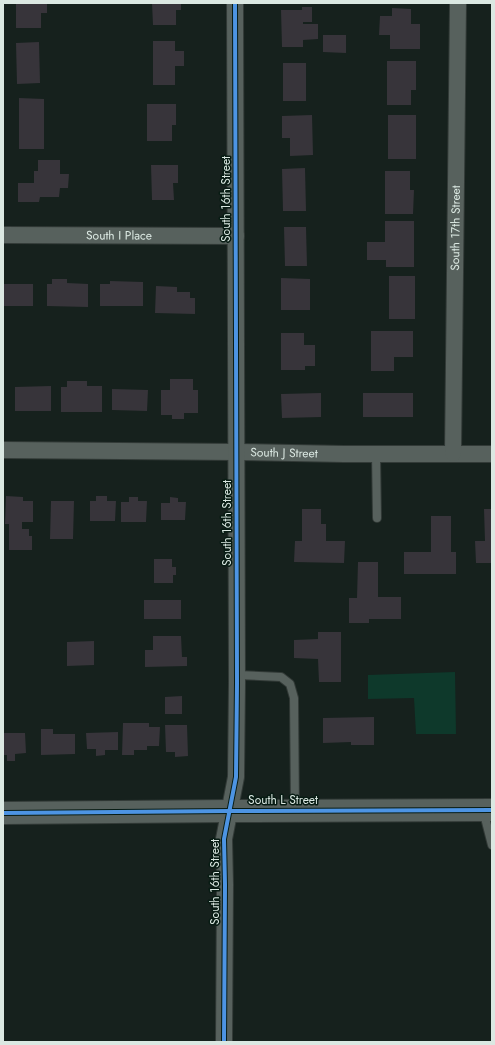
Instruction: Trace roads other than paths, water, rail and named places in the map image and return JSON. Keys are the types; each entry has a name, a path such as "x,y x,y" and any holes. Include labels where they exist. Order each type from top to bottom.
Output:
{"street":[{"name":"South 16th Street","path":"224,1042 224,839 236,777 235,3"},
{"name":"South 17th Street","path":"453,453 458,3"},
{"name":"South I Place","path":"3,235 236,236"},
{"name":"South J Street","path":"3,450 492,454"},
{"name":"South L Street","path":"3,814 230,810 488,810"}],"lane":[{"path":"376,454 377,518"},
{"path":"237,675 281,676 290,684 294,698 295,810"},
{"path":"488,810 492,844"}]}
